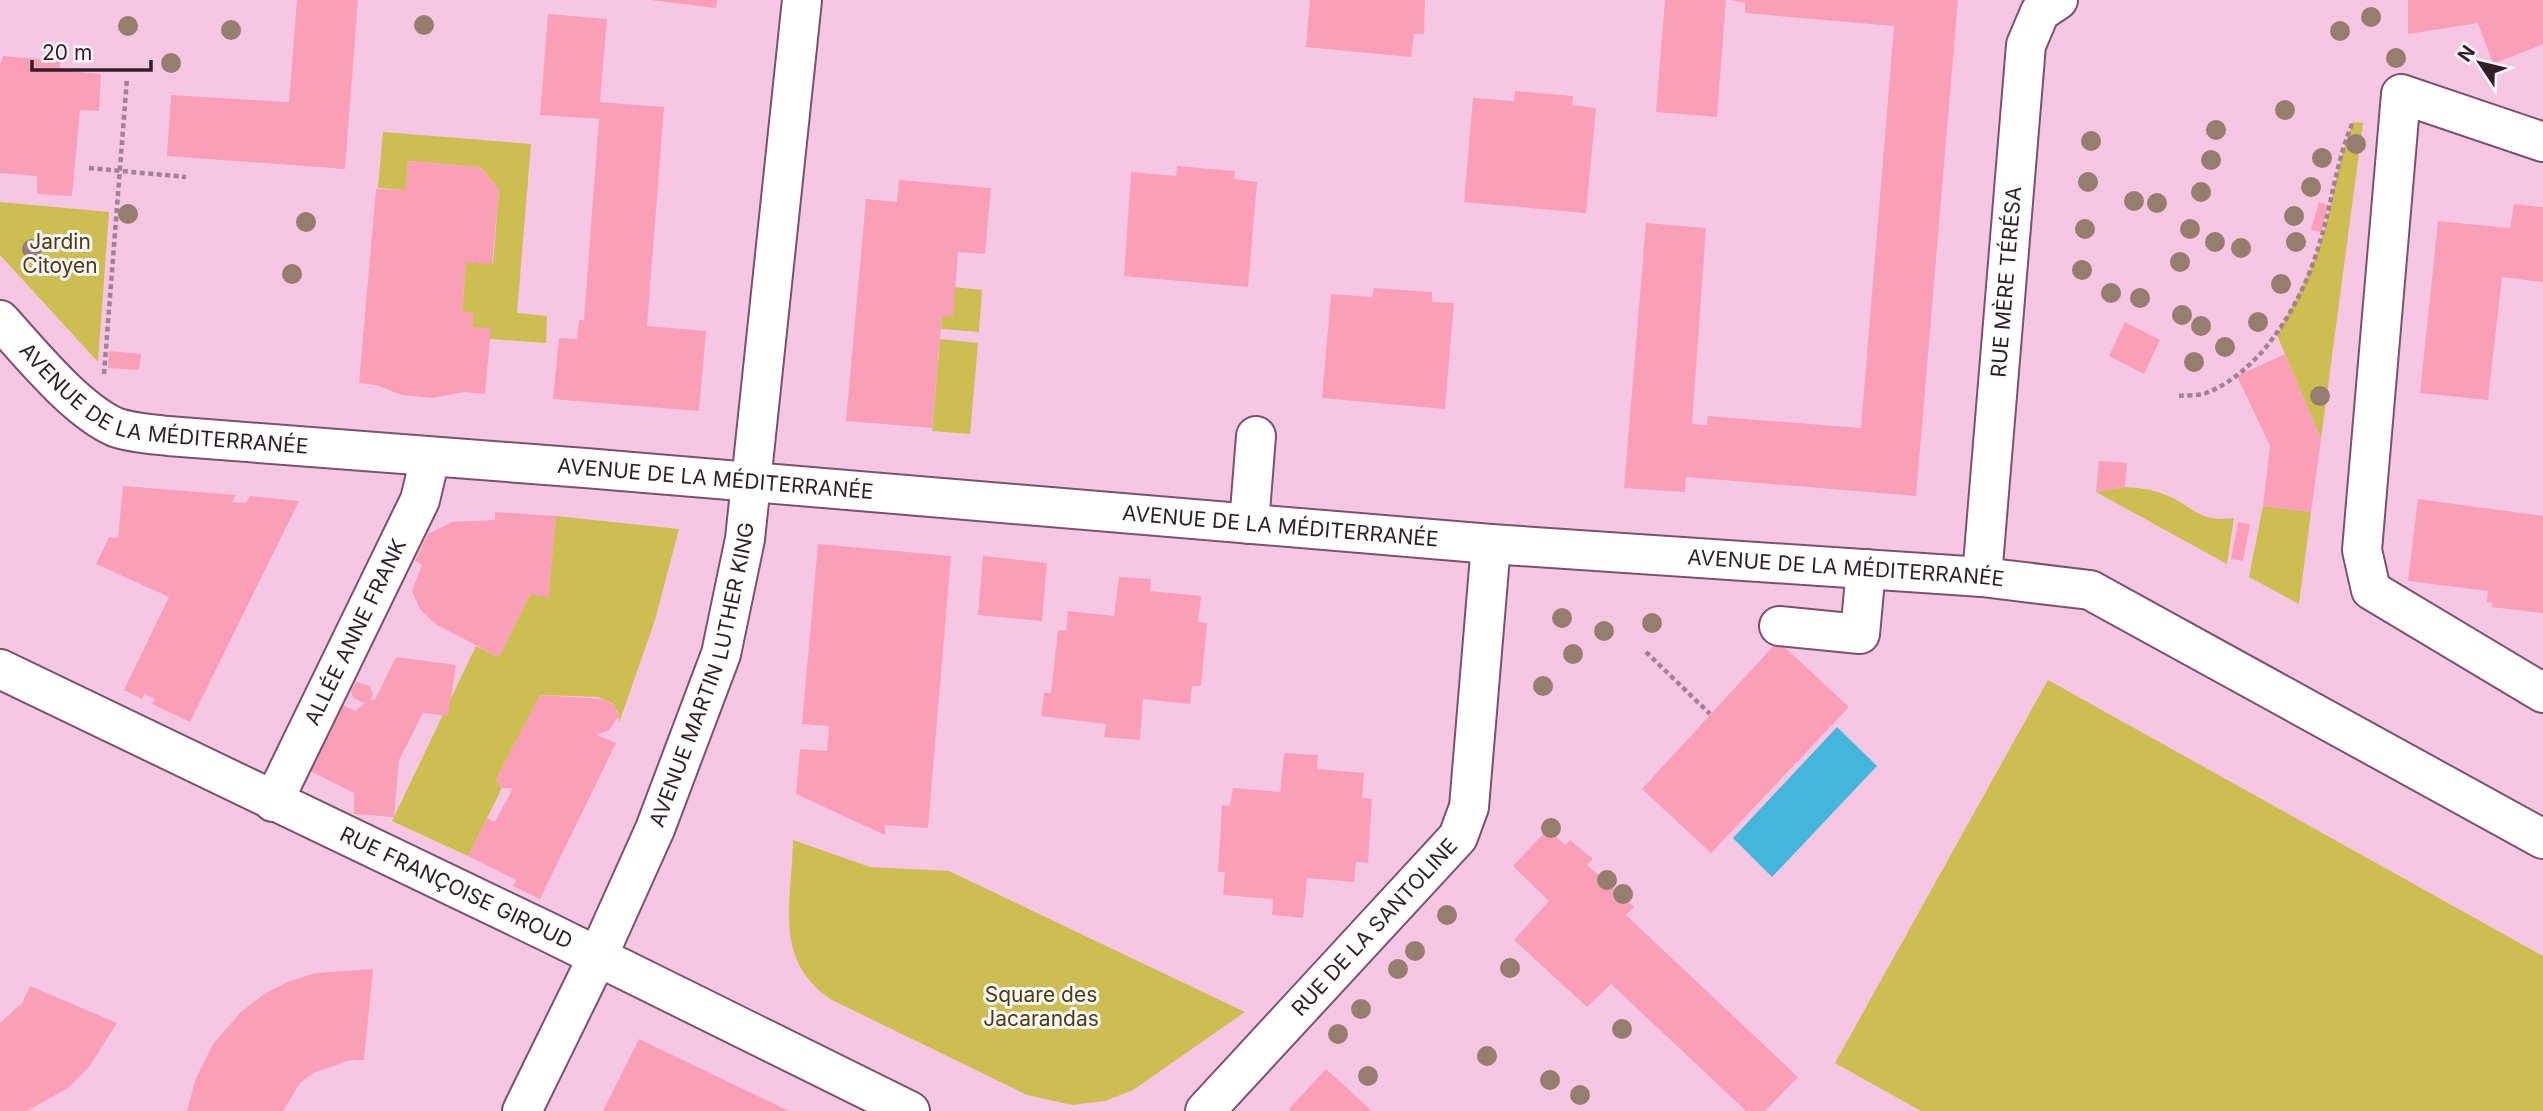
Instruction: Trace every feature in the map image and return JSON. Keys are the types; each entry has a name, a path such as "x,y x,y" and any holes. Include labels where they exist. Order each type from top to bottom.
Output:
{"street":[{"name":"AVENUE MARTIN LUTHER KING","path":"522,1111 597,958 655,829 721,654 738,582 751,483 802,0"},
{"name":"RUE MÈRE TÉRÉSA","path":"1982,577 2026,45 2040,12 2058,0"},
{"path":"2543,142 2401,94 2361,550 2371,590 2543,693"},
{"name":"AVENUE DE LA MÉDITERRANÉE","path":"0,320 57,383 101,418 117,428 168,436 1491,544 1982,577 2090,590 2543,839"},
{"path":"1249,524 1256,436"},
{"name":"ALLÉE ANNE FRANK","path":"273,802 420,500 430,458"},
{"name":"RUE DE LA SANTOLINE","path":"1205,1111 1458,837 1469,807 1491,544"},
{"path":"1779,626 1860,634 1866,569"},
{"name":"RUE FRANÇOISE GIROUD","path":"0,669 548,932 909,1111"}],"path":[{"path":"101,418 127,78"},
{"path":"2179,396 2205,393 2245,368 2277,335 2299,295 2319,247 2342,147 2353,122"},
{"path":"89,168 186,177"},
{"path":"1646,652 1710,714"}],"green space":[{"path":"2353,122 2363,123 2321,439 2277,335 2319,247 2342,153"},
{"path":"383,132 531,144 517,313 547,316 546,343 490,339 472,327 473,313 462,312 466,262 493,263 499,189 480,167 408,161 406,190 378,188"},
{"name":"Jardin Citoyen","path":"0,202 109,212 98,362 0,255"},
{"path":"945,286 982,290 979,332 941,329"},
{"path":"940,339 978,343 970,434 932,431"},
{"path":"2125,487 2158,492 2203,516 2234,518 2227,564 2096,492"},
{"path":"2263,506 2311,512 2299,604 2249,577"},
{"path":"556,516 679,529 655,620 619,723 618,711 612,703 598,697 540,695 496,780 502,788 468,856 392,821 476,646 499,657 530,594 548,597"},
{"path":"2048,680 2543,956 2543,1111 1921,1111 1835,1063"},
{"name":"Square des Jacarandas","path":"793,840 870,867 949,871 1245,1012 1133,1090 1105,1101 1072,1105 1027,1095 832,1000 813,984 800,967 793,949 790,929"}],"water":[{"path":"1837,727 1877,766 1772,877 1733,838"}],"building":[{"path":"297,0 358,0 345,169 167,156 171,95 289,102"},
{"path":"650,0 717,0 716,8"},
{"path":"1310,0 1425,0 1424,34 1414,34 1411,57 1306,47"},
{"path":"1665,0 1726,0 1717,117 1656,112"},
{"path":"1731,0 1958,0 1916,496 1686,477 1685,492 1624,488 1646,223 1706,228 1692,424 1707,425 1708,416 1861,428 1894,26 1745,13 1745,3"},
{"path":"2408,0 2543,0 2543,44 2493,64 2478,23 2408,34"},
{"path":"548,14 607,19 600,102 664,107 647,326 706,331 699,411 553,399 559,338 577,339 579,320 584,320 599,119 540,115"},
{"path":"3,56 60,61 60,70 101,74 99,111 80,110 72,196 37,194 37,176 0,173 0,65"},
{"path":"1515,91 1573,96 1572,105 1596,108 1586,213 1464,202 1473,98 1514,101"},
{"path":"408,161 480,167 499,189 492,264 466,262 462,312 473,313 472,327 491,328 485,394 464,392 432,398 402,395 376,385 359,383 376,189 406,190"},
{"path":"1177,166 1235,171 1234,179 1257,182 1248,287 1124,276 1131,172 1176,176"},
{"path":"899,180 991,188 985,254 958,252 953,317 942,316 932,428 846,421 866,199 897,202"},
{"path":"2319,202 2328,205 2321,232 2311,230"},
{"path":"2514,204 2543,207 2543,282 2502,277 2488,400 2420,393 2438,221 2510,228"},
{"path":"1374,288 1432,292 1432,302 1454,303 1445,409 1322,398 1331,294 1372,297"},
{"path":"2125,322 2160,340 2144,374 2109,356"},
{"path":"109,351 141,354 139,370 108,368"},
{"path":"2285,354 2321,439 2311,512 2263,506 2270,446 2237,376"},
{"path":"2099,461 2127,463 2125,487 2096,492"},
{"path":"123,486 236,495 232,502 246,503 250,496 299,501 190,722 152,704 155,699 144,694 142,699 124,690 169,597 96,564 109,537 118,538"},
{"path":"2418,499 2543,516 2543,613 2491,607 2493,603 2487,602 2488,591 2408,581"},
{"path":"495,512 556,516 548,598 530,594 499,657 435,624 420,609 412,591 422,565 415,561 428,534 452,522 495,520"},
{"path":"2238,522 2250,524 2243,561 2231,559"},
{"path":"818,544 951,556 928,828 885,825 885,835 796,794 800,749 827,751 829,726 802,724"},
{"path":"983,556 1047,563 1042,621 978,615"},
{"path":"1119,577 1151,579 1150,591 1201,596 1198,622 1207,623 1201,686 1192,686 1190,704 1143,699 1140,740 1104,737 1106,724 1041,716 1044,693 1051,693 1058,630 1066,631 1068,611 1114,616"},
{"path":"1778,641 1849,707 1711,853 1642,789"},
{"path":"396,657 456,665 448,716 423,713 399,760 394,817 354,814 354,793 310,771 305,777 341,704 356,711 364,703 353,698 351,691 356,682 370,686 373,694 370,700 375,700"},
{"path":"540,695 604,699 615,706 619,716 609,730 597,735 616,743 540,899 513,886 516,880 468,856 487,818 495,822 513,788 502,788 496,780"},
{"path":"1284,753 1318,755 1317,769 1364,773 1362,798 1372,799 1368,863 1356,862 1354,882 1307,878 1303,918 1272,915 1273,899 1223,895 1225,872 1218,872 1222,805 1230,806 1233,788 1280,792"},
{"path":"1548,829 1565,845 1570,840 1593,859 1587,865 1634,907 1626,915 1798,1077 1765,1111 1746,1111 1611,984 1587,1007 1514,940 1549,901 1513,866"},
{"path":"373,969 364,1060 351,1060 313,1073 300,1083 283,1111 187,1111 196,1078 213,1044 241,1012 264,994 287,982 316,973"},
{"path":"30,986 117,1023 89,1067 68,1088 27,1111 0,1111 0,1023 22,1003"},
{"path":"639,1039 789,1111 603,1111"},
{"path":"1326,1069 1372,1111 1291,1111 1289,1109"}]}
